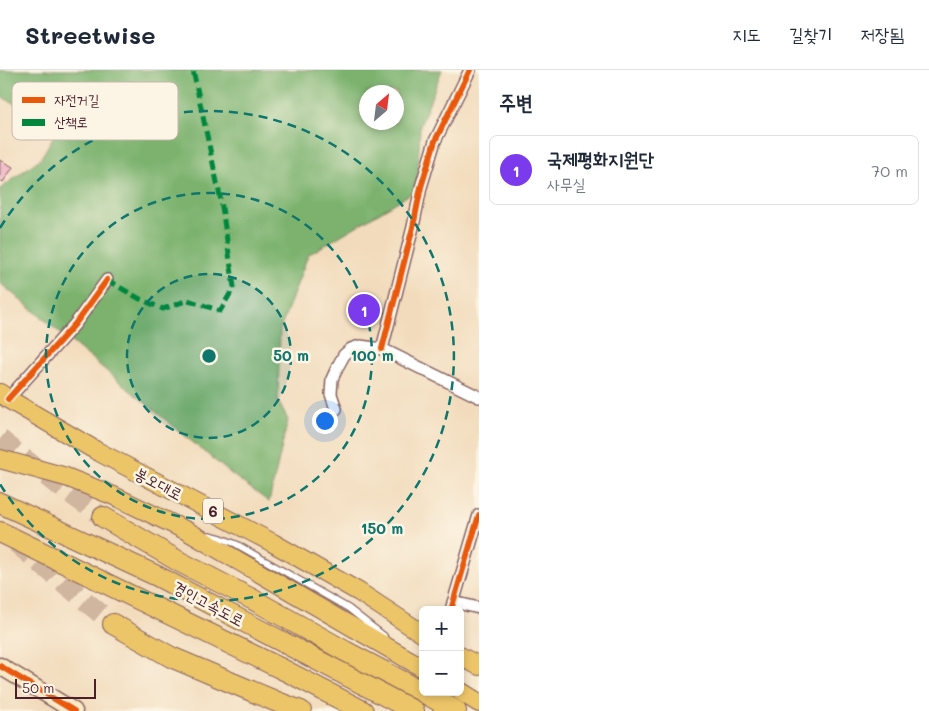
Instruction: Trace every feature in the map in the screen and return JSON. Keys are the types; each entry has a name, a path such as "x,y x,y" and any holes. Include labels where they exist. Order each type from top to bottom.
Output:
{"highway":[{"name":"경인고속도로","path":"0,503 157,576 414,711"},
{"path":"103,517 180,562 252,598 345,651 419,690"},
{"name":"경인고속도로","path":"0,532 286,671 363,711"},
{"path":"113,624 171,657 275,702 301,711"},
{"path":"430,696 456,711"}],"main road":[{"name":"봉오대로","path":"4,396 96,450 273,542 359,592 419,631"},
{"name":"봉오대로","path":"0,459 66,477 114,496 187,531 419,666"},
{"path":"464,658 479,666"},
{"path":"464,694 479,703"}],"street":[{"path":"382,349 434,141 470,70"},
{"path":"4,396 75,324 107,280"},
{"path":"336,409 331,394 332,380 344,355 351,349 360,346 382,349 479,397"},
{"path":"452,606 479,515"},
{"path":"464,607 479,608"},
{"path":"0,666 74,711"}],"lane":[{"path":"187,531 221,538 236,544 348,608 385,638"},
{"path":"393,644 419,665"}],"green space":[{"path":"0,70 442,70 420,126 417,190 308,255 280,330 278,401 288,420 269,502 230,473 0,283 0,189 41,158 51,140 178,140 178,82 12,82 12,102 0,96"}],"building":[{"path":"0,160 13,167 3,182 0,180"}],"tunnel":[{"path":"0,439 56,484 103,517"},
{"path":"16,543 113,624"}],"marked path":[{"path":"107,280 140,299 163,309 188,300 220,311 234,287 221,201 193,70"}],"cycle path":[{"path":"382,349 413,227 421,187 435,141 470,70"},
{"path":"8,399 75,324 107,280"},
{"path":"452,606 479,515"},
{"path":"0,666 74,711"}],"place":[{"name":"국제평화지원단","path":"364,310"}]}
